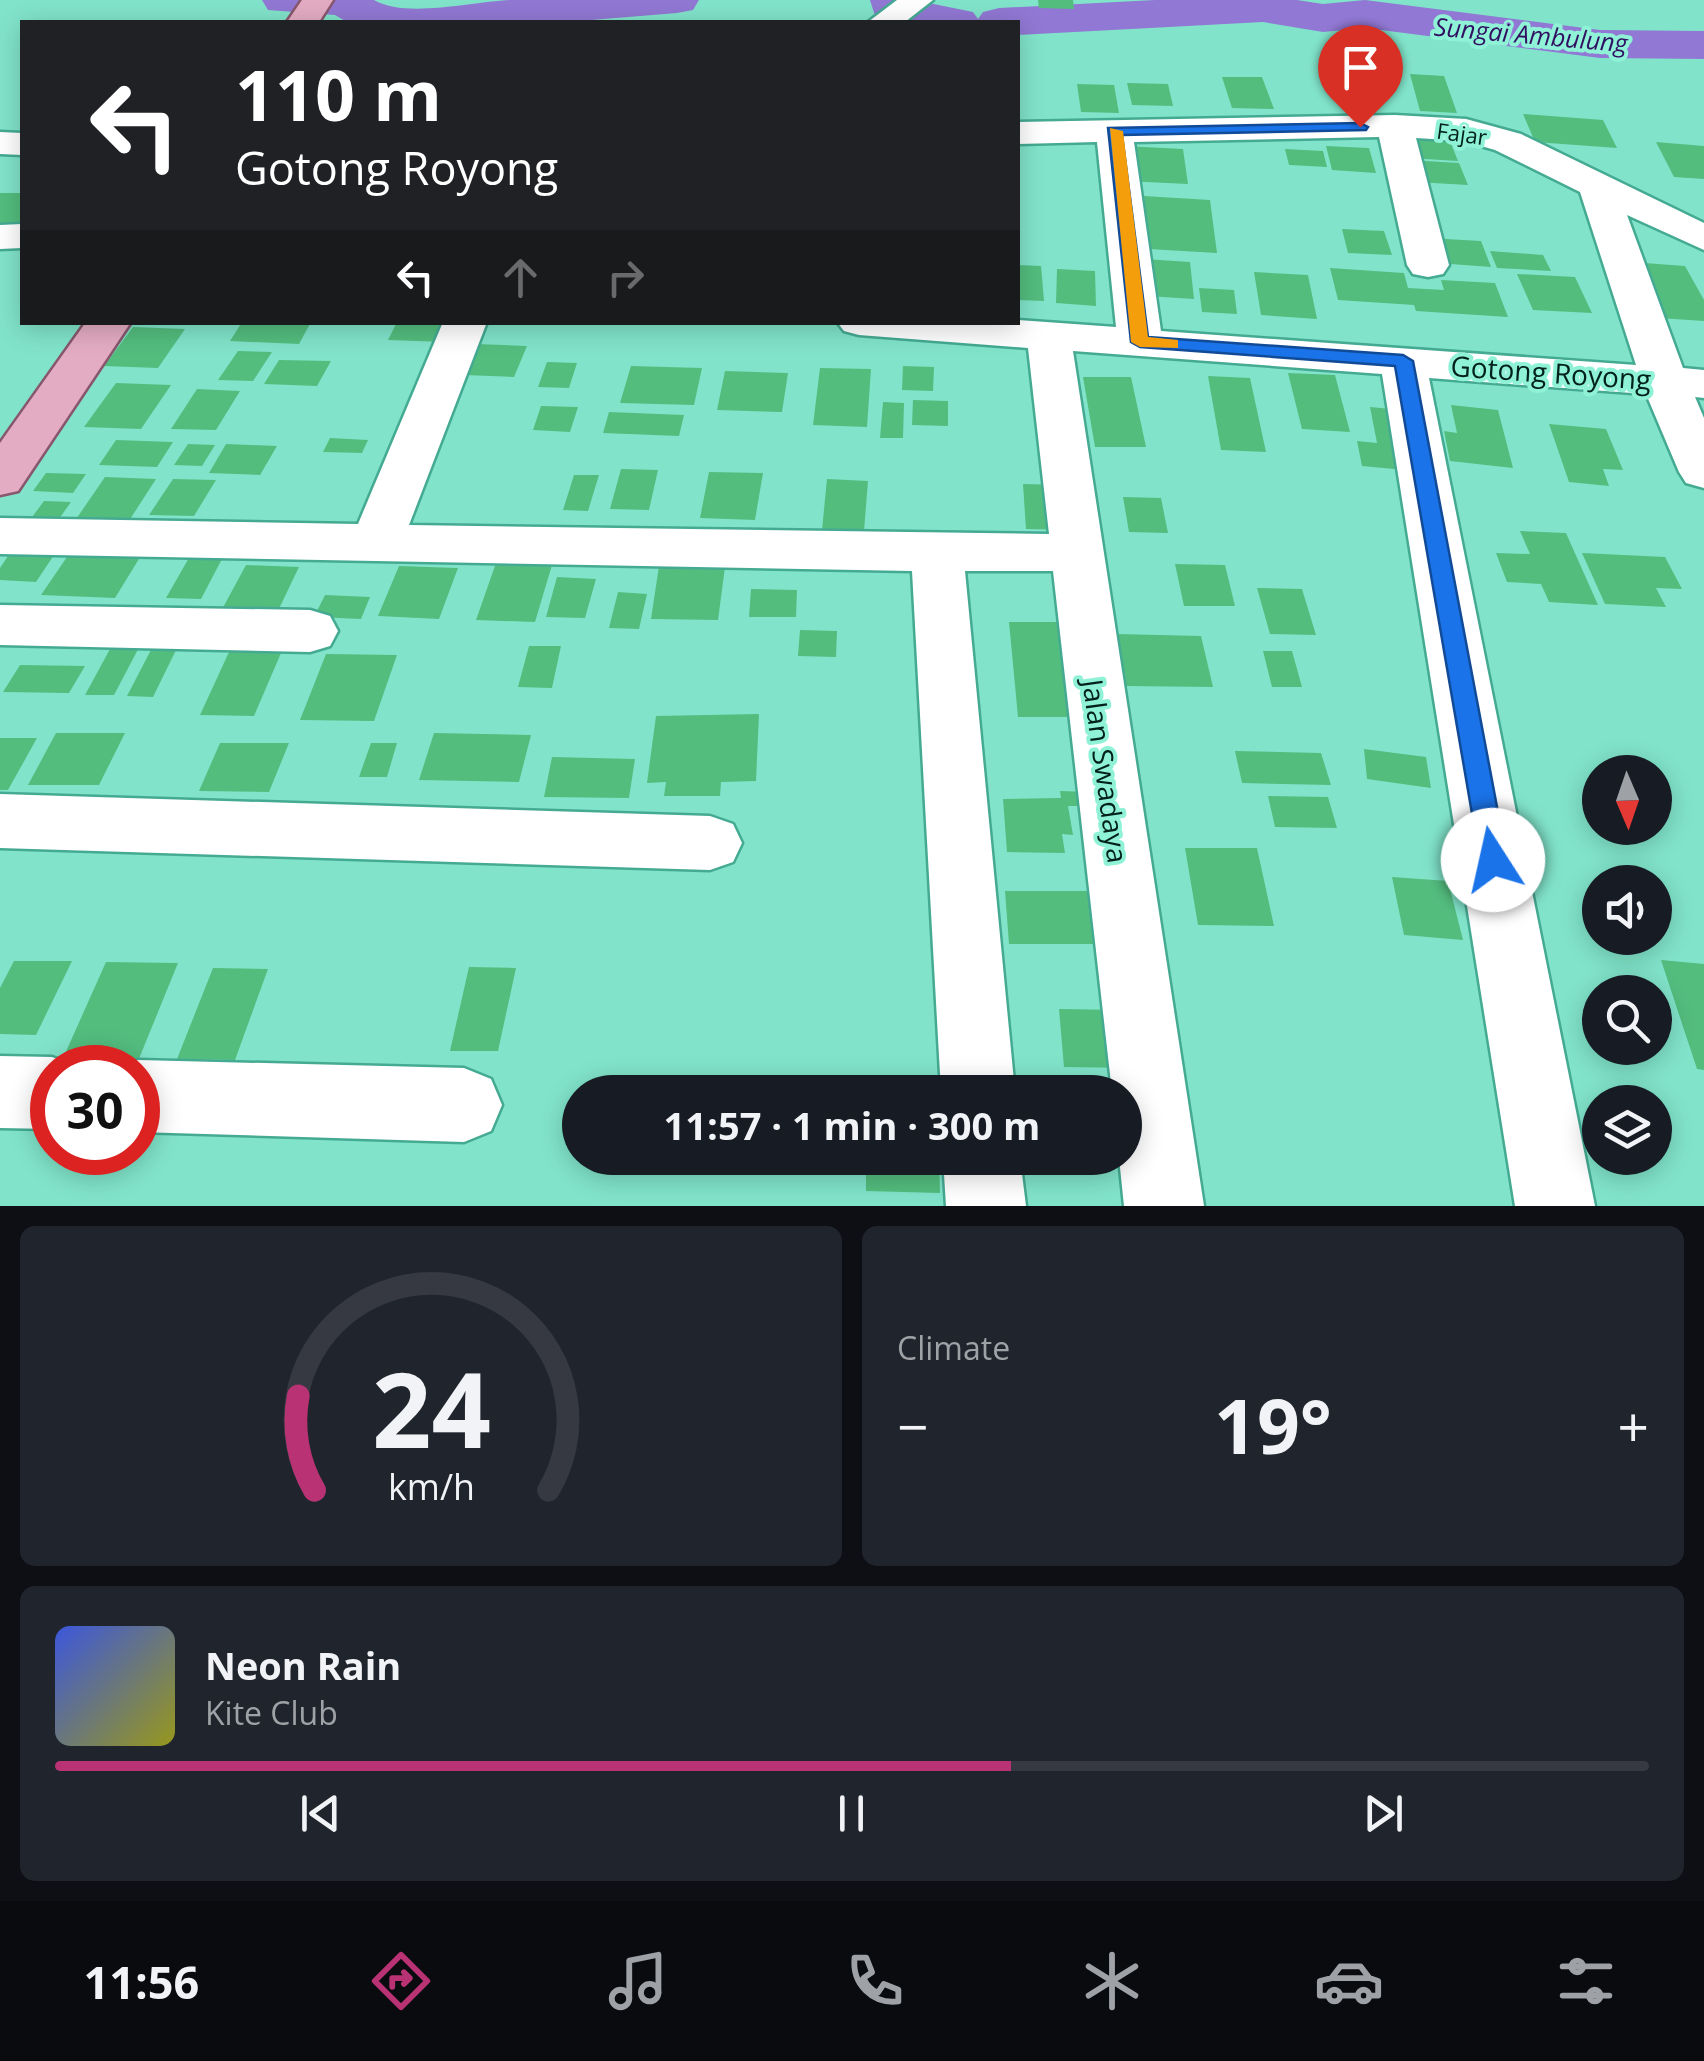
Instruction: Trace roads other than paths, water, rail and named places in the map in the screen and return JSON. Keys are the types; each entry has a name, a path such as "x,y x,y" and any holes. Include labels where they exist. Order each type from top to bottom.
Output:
{"main road":[{"path":"0,429 91,327"},
{"path":"0,479 91,327"}],"street":[{"path":"887,20 918,0"},
{"path":"1396,126 1428,264"},
{"name":"Fajar","path":"1020,133 1396,126 1488,135 1596,183 1704,238"},
{"path":"1114,131 1140,342"},
{"path":"1596,183 1684,382 1704,472"},
{"path":"376,543 464,325"},
{"name":"Gotong Royong","path":"897,325 1684,382"},
{"name":"Jalan Swadaya","path":"1048,337 1164,1206"},
{"path":"1403,361 1556,1206"},
{"path":"0,536 937,554 1077,552"},
{"path":"937,554 977,1075"},
{"path":"0,625 310,631"},
{"path":"0,821 710,843"},
{"path":"0,1092 30,1093"},
{"path":"160,1097 464,1105"},
{"path":"983,1175 986,1206"}],"waterway":[{"name":"Sungai Ambulung","path":"284,0 345,2 373,19 384,20"},
{"name":"Sungai Ambulung","path":"430,20 677,0"},
{"name":"Sungai Ambulung","path":"892,0 894,14 941,20"},
{"name":"Sungai Ambulung","path":"1020,21 1263,8 1323,18 1365,14 1600,44 1704,45"}]}
